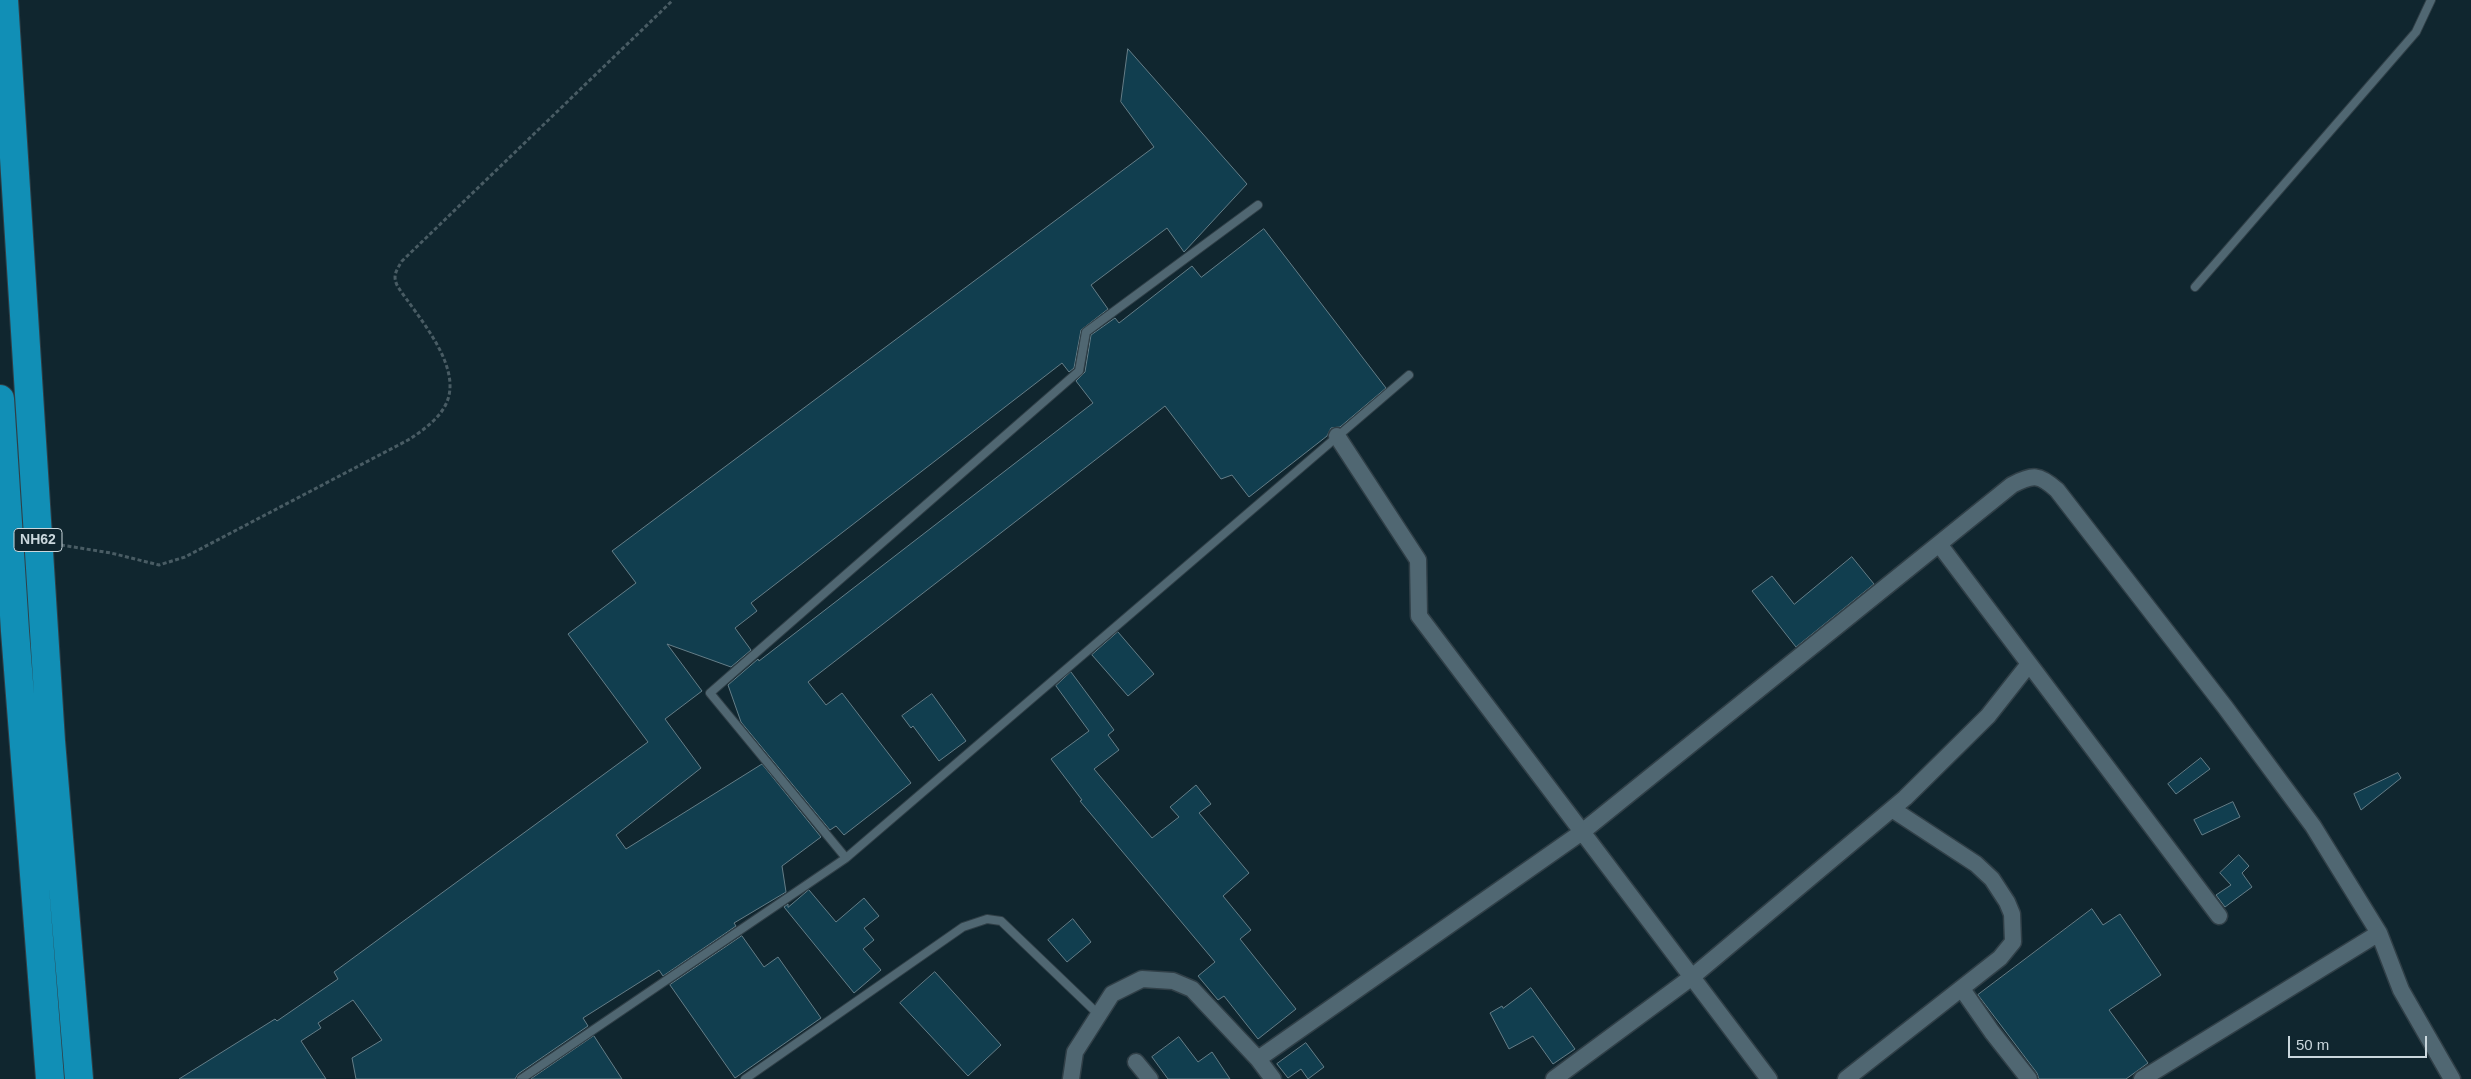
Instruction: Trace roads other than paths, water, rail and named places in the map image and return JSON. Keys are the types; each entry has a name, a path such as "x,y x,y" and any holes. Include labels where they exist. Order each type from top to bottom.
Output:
{"highway":[{"name":"NH62","path":"4,0 38,541 79,1079"},
{"name":"NH62","path":"0,399 10,636 50,1079"}],"street":[{"path":"1337,436 1418,560 1419,616 1769,1079"},
{"path":"1258,1059 1582,832 2012,485 2023,479 2044,478 2057,490 2301,810 2379,933 2401,990 2452,1079"},
{"path":"1939,544 2219,916"},
{"path":"1554,1079 1692,977 1892,809 1988,716 2029,664"},
{"path":"1846,1079 1962,989 2000,958 2014,942 2012,914 2007,902 1992,879 1976,864 1892,809"},
{"path":"2142,1079 2379,933"},
{"path":"1071,1079 1076,1052 1112,994 1142,979 1173,980 1192,989 1258,1059 1273,1079"},
{"path":"1962,989 1992,1032 2029,1079"},
{"path":"1136,1062 1150,1079"}],"lane":[{"path":"2195,287 2416,32 2431,0"},
{"path":"846,858 710,693 1079,371 1086,332 1258,205"},
{"path":"521,1079 846,858 1409,375"},
{"path":"745,1079 963,927 988,919 1001,921 1099,1015"}]}
